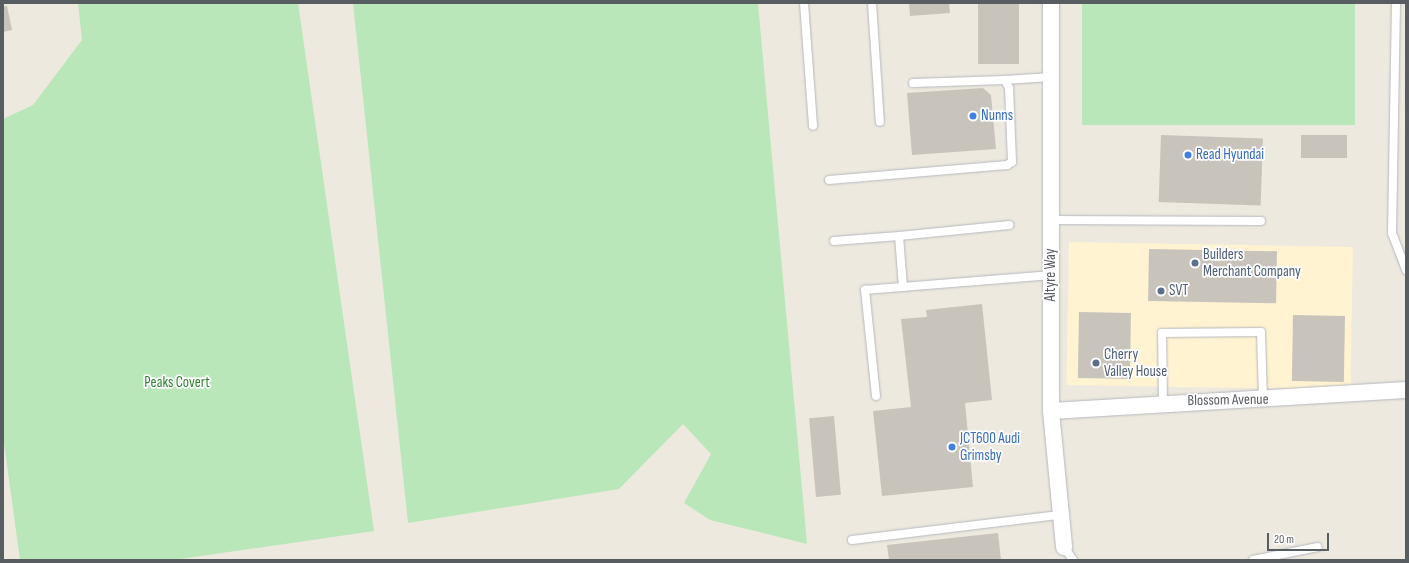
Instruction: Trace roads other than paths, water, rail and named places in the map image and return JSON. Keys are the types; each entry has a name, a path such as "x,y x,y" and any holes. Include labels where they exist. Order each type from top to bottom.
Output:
{"street":[{"name":"Altyre Way","path":"1051,3 1051,411 1060,515 1069,553"},
{"name":"Blossom Avenue","path":"1051,411 1163,402 1263,400 1406,390"}],"lane":[{"path":"804,3 813,126"},
{"path":"872,3 880,122"},
{"path":"1396,3 1392,233 1406,270"},
{"path":"913,83 1051,77"},
{"path":"829,180 1007,165 1013,156 1009,88 1005,80"},
{"path":"1052,220 1261,222"},
{"path":"834,241 1009,225"},
{"path":"899,236 903,287"},
{"path":"876,396 865,290 1051,275"},
{"path":"1163,402 1162,333 1262,332 1263,400"},
{"path":"852,540 1060,515"},
{"path":"1253,560 1318,547"}],"place":[{"name":"Nunns","path":"973,116"},
{"name":"Read Hyundai","path":"1188,155"},
{"name":"Builders Merchant Company","path":"1195,263"},
{"name":"SVT","path":"1161,291"},
{"name":"Cherry Valley House","path":"1096,363"},
{"name":"JCT600 Audi Grimsby","path":"952,447"}],"park label":[{"name":"Peaks Covert","path":"177,383"}]}
